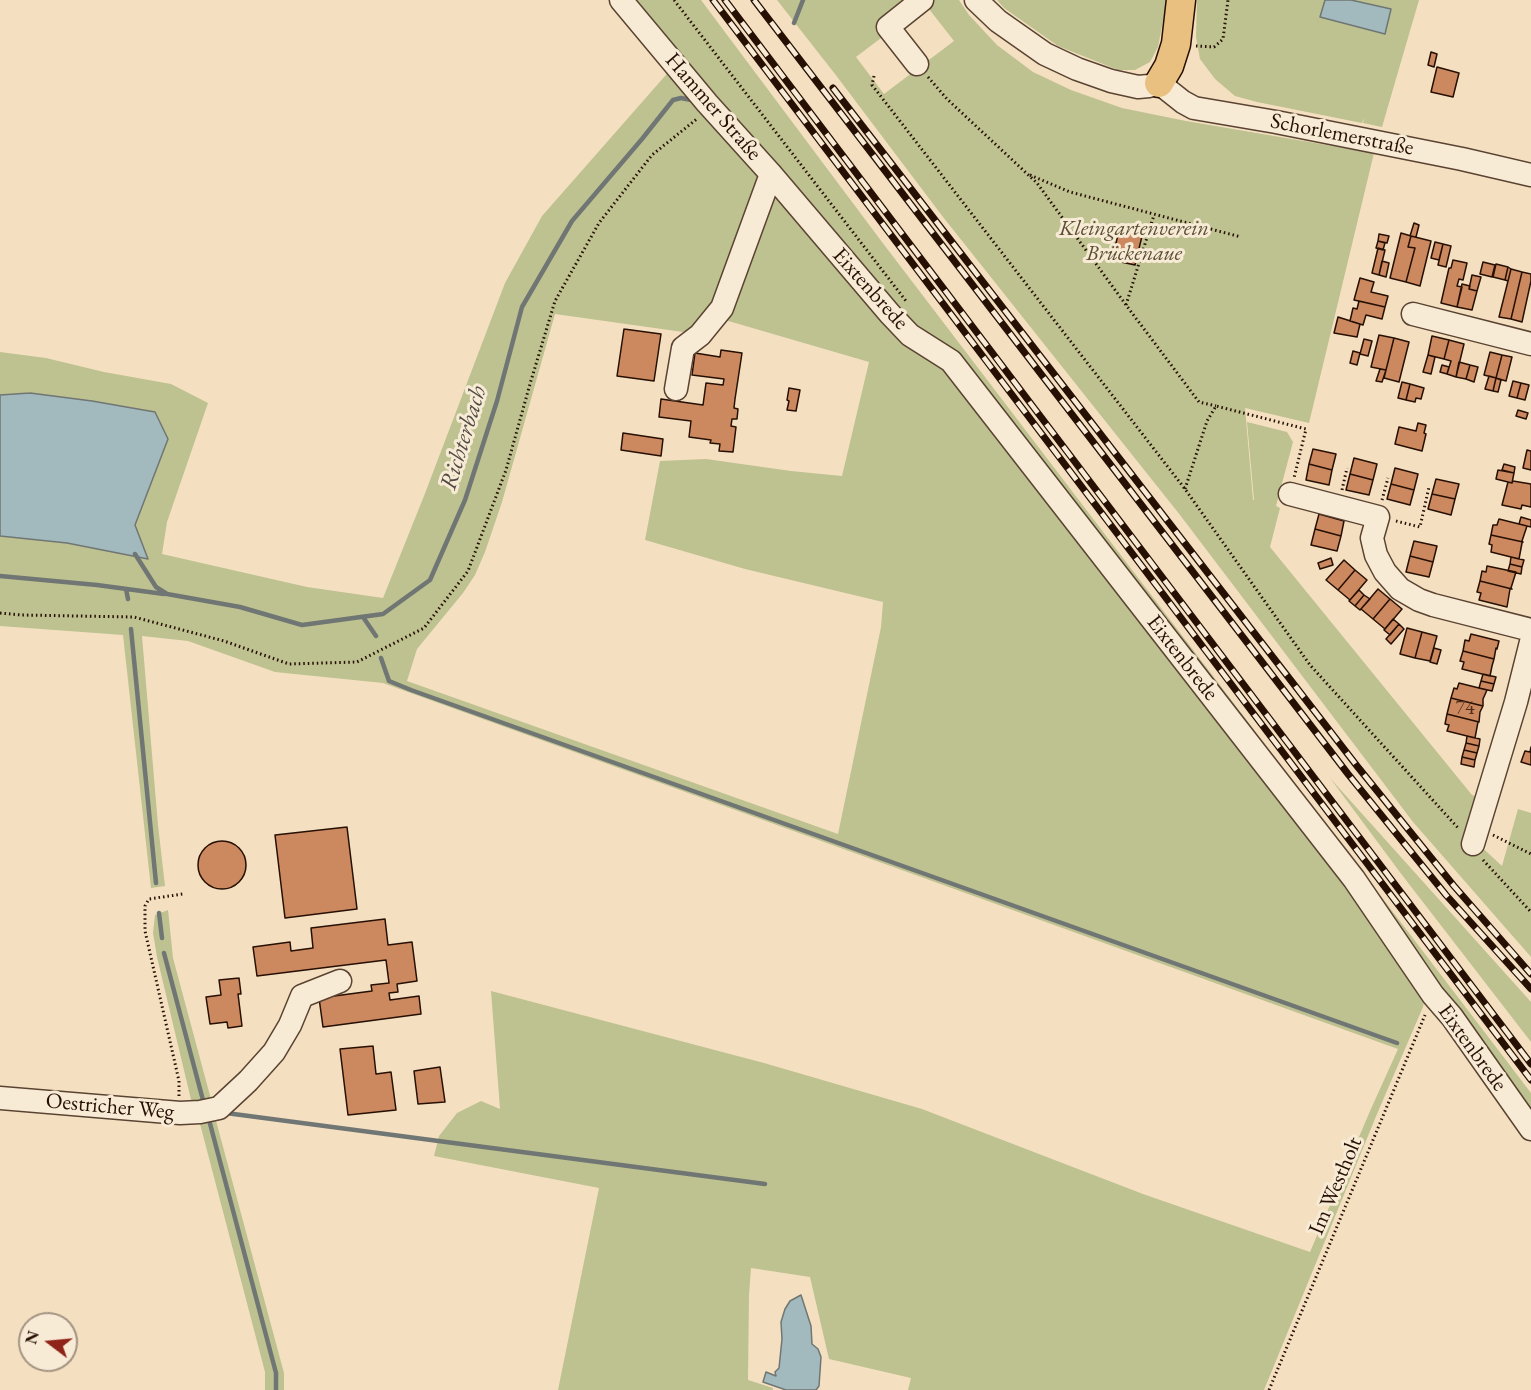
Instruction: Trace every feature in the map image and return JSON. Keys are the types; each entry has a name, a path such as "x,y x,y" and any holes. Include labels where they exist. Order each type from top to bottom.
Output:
{"main road":[{"path":"1159,83 1169,66 1176,44 1181,0"}],"street":[{"name":"Hammer Straße","path":"621,0 804,214"},
{"path":"917,64 888,27 922,0"},
{"path":"976,0 998,21 1045,54 1077,69 1111,81 1138,87 1149,87 1159,83"},
{"name":"Schorlemerstraße","path":"1159,83 1194,108 1276,122 1531,175"},
{"path":"676,389 683,348 700,335 722,308 771,174"},
{"name":"Eixtenbrede","path":"804,214 910,335 951,361 1354,879 1433,995 1452,1017 1531,1129"},
{"path":"1413,314 1531,344"},
{"path":"1290,494 1375,528 1376,555 1385,572 1400,589 1419,600 1531,630"},
{"path":"1476,836 1524,704 1531,642"},
{"name":"Oestricher Weg","path":"0,1098 180,1113 219,1108 274,1052 290,1025 302,996 340,981"}],"path":[{"path":"674,0 911,308"},
{"path":"1176,44 1214,47 1223,39 1228,0"},
{"path":"917,64 947,99 1037,183 1199,402 1306,429 1290,494"},
{"path":"874,76 872,85 1185,489 1310,665 1476,836 1531,854"},
{"path":"0,613 135,617 224,641 289,664 357,662 424,628 468,571 506,470 555,301 599,223 652,156 711,107"},
{"path":"1027,174 1070,192 1240,237"},
{"path":"1126,305 1155,214"},
{"path":"1185,489 1207,421 1216,406"},
{"path":"1375,528 1420,527 1429,487"},
{"path":"1476,836 1482,859 1531,912"},
{"path":"180,1113 179,1081 145,931 145,906 149,899 183,894"},
{"name":"Im Westholt","path":"1269,1390 1433,995"}],"green space":[{"path":"627,0 701,0 882,242 1531,1093 1531,1122 1357,876 913,332"},
{"name":"Kleingartenverein Brückenaue","path":"777,0 959,0 969,15 997,45 1033,72 1071,90 1122,108 1374,153 1309,423 1245,408 1253,500 1247,422 1287,432 1293,442 1276,506 1280,508 1270,547 1472,795 1486,800 1474,840 1502,866 1518,809 1531,813 1531,957 1413,822 1180,515 943,217","holes":["929,9 954,41 884,94 856,57 885,35 889,40"]},
{"path":"997,0 1167,0 1158,47 1150,62 1135,70 1118,70 1058,46 1004,8"},
{"path":"1197,0 1325,0 1320,17 1391,10 1351,0 1419,0 1382,127 1363,123 1364,118 1362,123 1235,96 1215,79 1200,59 1196,37"},
{"path":"672,68 759,177 717,307 701,326 683,332 555,314 502,502 485,552 475,575 463,593 417,649 407,681 838,834 881,627 883,602 745,569 645,540 660,461 706,459 842,476 869,362 725,320 775,190 938,355 1252,755 1425,995 1423,1007 1264,1390 908,1390 911,1378 829,1359 810,1277 751,1268 748,1380 773,1388 773,1390 558,1390 599,1188 434,1156 439,1136 457,1113 481,1101 500,1109 491,991 764,1063 922,1109 1143,1194 1310,1252 1398,1049 383,683 275,672 188,641 142,636 165,886 151,888 123,635 0,626 0,536 67,543 147,559 135,525 168,439 30,393 0,395 0,352 46,358 104,372 171,384 208,403 167,522 162,554 307,587 383,598 505,283 542,216"},
{"path":"1330,778 1531,1002 1531,1042 1402,875"},
{"path":"168,910 173,958 212,1103 193,1108 153,933 155,915"},
{"path":"215,1117 284,1373 284,1390 265,1390 265,1372 199,1120"}],"water":[{"path":"1325,0 1351,0 1391,9 1385,34 1320,17"},
{"path":"30,393 155,412 168,439 135,525 148,559 67,543 0,536 0,395"},
{"path":"801,1295 811,1326 812,1344 818,1349 821,1357 819,1386 816,1390 786,1390 763,1382 766,1372 776,1376 782,1339 781,1322 785,1309 790,1301"}],"building":[{"path":"1431,52 1437,54 1434,67 1428,65"},
{"path":"1437,67 1459,73 1453,97 1431,92"},
{"path":"1414,223 1419,225 1416,237 1410,236"},
{"path":"1120,226 1143,232 1135,265 1112,260"},
{"path":"1401,233 1411,236 1408,247 1415,248 1406,282 1390,278"},
{"path":"1379,234 1389,236 1387,243 1378,241"},
{"path":"1411,236 1431,241 1420,286 1406,282 1415,248 1408,247"},
{"path":"1378,241 1385,243 1383,250 1376,248"},
{"path":"1435,242 1443,244 1439,260 1431,258"},
{"path":"1443,244 1451,246 1446,267 1438,265"},
{"path":"1378,248 1385,250 1379,275 1372,273"},
{"path":"1453,260 1467,263 1463,280 1459,279 1457,286 1462,287 1457,307 1441,303"},
{"path":"1382,261 1389,263 1386,277 1379,275"},
{"path":"1483,262 1495,265 1492,277 1480,274"},
{"path":"1496,264 1508,267 1505,280 1493,277"},
{"path":"1508,267 1511,269 1508,281 1505,280"},
{"path":"1511,269 1522,272 1511,319 1499,317"},
{"path":"1522,272 1531,274 1531,281 1522,322 1511,319"},
{"path":"1472,275 1481,277 1477,291 1469,289"},
{"path":"1360,278 1374,282 1371,292 1388,296 1385,307 1354,300"},
{"path":"1462,284 1477,291 1472,310 1457,307"},
{"path":"1359,301 1385,307 1382,319 1366,315 1363,325 1350,321 1353,308 1357,309"},
{"path":"1338,317 1360,324 1357,337 1334,333"},
{"path":"624,329 661,334 654,381 617,376"},
{"path":"1379,335 1394,338 1386,370 1371,367"},
{"path":"1432,336 1449,340 1444,359 1428,355"},
{"path":"1394,338 1409,342 1399,382 1384,378"},
{"path":"1364,339 1372,341 1368,356 1360,354"},
{"path":"1449,340 1464,344 1456,377 1447,374 1451,361 1444,359"},
{"path":"721,350 742,353 734,408 738,409 737,419 732,419 731,426 736,427 733,452 719,451 720,444 710,443 711,440 689,437 691,421 659,417 661,399 703,405 706,383 723,385 724,379 692,375 695,353 720,357"},
{"path":"1353,351 1360,353 1357,365 1350,363"},
{"path":"1490,352 1502,355 1496,378 1484,375"},
{"path":"1428,355 1435,357 1431,374 1423,372"},
{"path":"1502,355 1512,357 1506,381 1496,378"},
{"path":"1459,362 1470,365 1466,379 1456,377"},
{"path":"1442,365 1449,367 1447,374 1440,372"},
{"path":"1470,365 1478,367 1474,382 1466,379"},
{"path":"1380,369 1386,370 1382,382 1376,381"},
{"path":"1489,376 1496,378 1493,391 1485,389"},
{"path":"1496,378 1501,380 1498,392 1493,391"},
{"path":"1513,381 1521,383 1517,398 1509,396"},
{"path":"1402,382 1410,384 1406,400 1398,398"},
{"path":"1521,383 1529,385 1525,400 1517,398"},
{"path":"1410,384 1424,388 1421,399 1416,398 1415,402 1406,400"},
{"path":"789,388 800,390 796,411 787,410"},
{"path":"1518,410 1528,413 1526,419 1516,416"},
{"path":"1418,423 1426,425 1422,451 1395,444 1399,427 1416,431"},
{"path":"623,433 663,439 661,456 621,450"},
{"path":"1313,449 1336,454 1332,470 1309,464"},
{"path":"1527,450 1531,451 1531,470 1523,468"},
{"path":"1354,458 1377,464 1373,480 1350,474"},
{"path":"1309,464 1332,470 1329,485 1306,480"},
{"path":"1504,464 1515,467 1514,473 1502,470"},
{"path":"1395,468 1418,474 1414,490 1391,484"},
{"path":"1498,470 1514,473 1512,483 1496,479"},
{"path":"1350,474 1373,480 1369,495 1346,490"},
{"path":"1436,479 1459,484 1455,499 1432,494"},
{"path":"1508,482 1531,484 1531,507 1522,505 1521,509 1502,505"},
{"path":"1391,484 1414,490 1410,505 1387,499"},
{"path":"1432,494 1455,499 1451,515 1428,509"},
{"path":"1319,514 1344,521 1341,536 1315,529"},
{"path":"1521,517 1531,520 1531,527 1519,524"},
{"path":"1499,519 1527,526 1523,542 1491,535 1493,525 1497,525"},
{"path":"1315,529 1341,536 1337,551 1311,545"},
{"path":"1491,535 1523,542 1519,559 1491,552 1492,545 1489,544"},
{"path":"1414,541 1437,546 1433,562 1410,556"},
{"path":"1410,556 1433,562 1429,577 1406,572"},
{"path":"1511,557 1524,560 1522,567 1510,564"},
{"path":"1331,558 1333,565 1320,569 1318,563"},
{"path":"1344,560 1355,570 1338,590 1326,580"},
{"path":"1510,564 1522,567 1521,574 1508,571"},
{"path":"1487,566 1516,572 1512,589 1480,581 1482,571 1486,572"},
{"path":"1355,570 1367,580 1350,600 1338,590"},
{"path":"1480,581 1512,589 1510,589 1507,607 1479,600 1481,593 1477,592"},
{"path":"1378,589 1390,599 1373,619 1361,609"},
{"path":"1359,590 1364,595 1355,606 1349,601"},
{"path":"1364,595 1370,599 1360,610 1355,606"},
{"path":"1390,599 1402,609 1385,629 1373,619"},
{"path":"1393,619 1399,624 1390,635 1384,630"},
{"path":"1399,624 1404,629 1391,644 1386,639"},
{"path":"1407,628 1422,632 1415,658 1400,654"},
{"path":"1422,632 1437,636 1430,661 1415,658"},
{"path":"1471,634 1499,641 1494,659 1463,651 1465,640 1469,641"},
{"path":"1434,648 1441,650 1437,664 1430,662"},
{"path":"1463,651 1494,659 1490,676 1462,669 1464,662 1460,661"},
{"path":"1483,674 1496,677 1494,684 1481,681"},
{"path":"1481,681 1494,684 1492,691 1479,688"},
{"path":"1459,683 1487,690 1483,706 1451,698 1454,688 1457,689"},
{"path":"1451,698 1483,706 1479,722 1447,714"},
{"path":"1447,714 1479,722 1475,738 1447,731 1449,725 1445,724"},
{"path":"1467,736 1480,739 1479,746 1466,743"},
{"path":"1466,743 1479,746 1477,753 1464,750"},
{"path":"1531,747 1531,765 1521,762 1525,751 1530,752"},
{"path":"1464,750 1477,753 1475,760 1462,757"},
{"path":"1462,757 1475,760 1474,767 1461,764"},
{"path":"347,827 357,909 285,918 275,835"},
{"path":"217,841 227,841 239,848 246,860 246,870 239,882 227,889 217,889 202,878 198,870 198,860 209,845"},
{"path":"385,919 388,945 412,942 417,981 397,984 398,992 389,993 390,1000 419,996 421,1014 323,1027 319,998 372,991 371,985 389,983 386,960 257,976 253,947 290,942 291,951 313,948 311,928"},
{"path":"239,978 241,994 238,994 242,1026 228,1028 227,1022 210,1024 206,997 221,995 219,980"},
{"path":"373,1046 376,1074 391,1072 396,1110 348,1115 340,1049"},
{"path":"440,1067 445,1102 418,1104 414,1071"}],"waterway":[{"name":"Richterbach","path":"794,23 803,0"},
{"name":"Richterbach","path":"135,554 156,587 167,594 240,607 302,625 383,614 430,580 465,500 497,401 522,307 572,221 673,100 695,99"},
{"path":"0,576 164,594"},
{"path":"126,589 128,599"},
{"path":"363,617 376,636"},
{"path":"131,629 156,883"},
{"path":"381,658 389,681 411,690 1397,1043"},
{"path":"159,913 162,938"},
{"path":"164,953 204,1104"},
{"path":"226,1113 765,1184"},
{"path":"208,1116 276,1373 276,1390"}],"railway":[{"path":"713,0 1531,1080"},
{"path":"725,0 1531,1064"},
{"path":"754,0 1348,774 1446,895 1531,989"},
{"path":"833,88 1357,766 1454,886 1531,974"}]}
